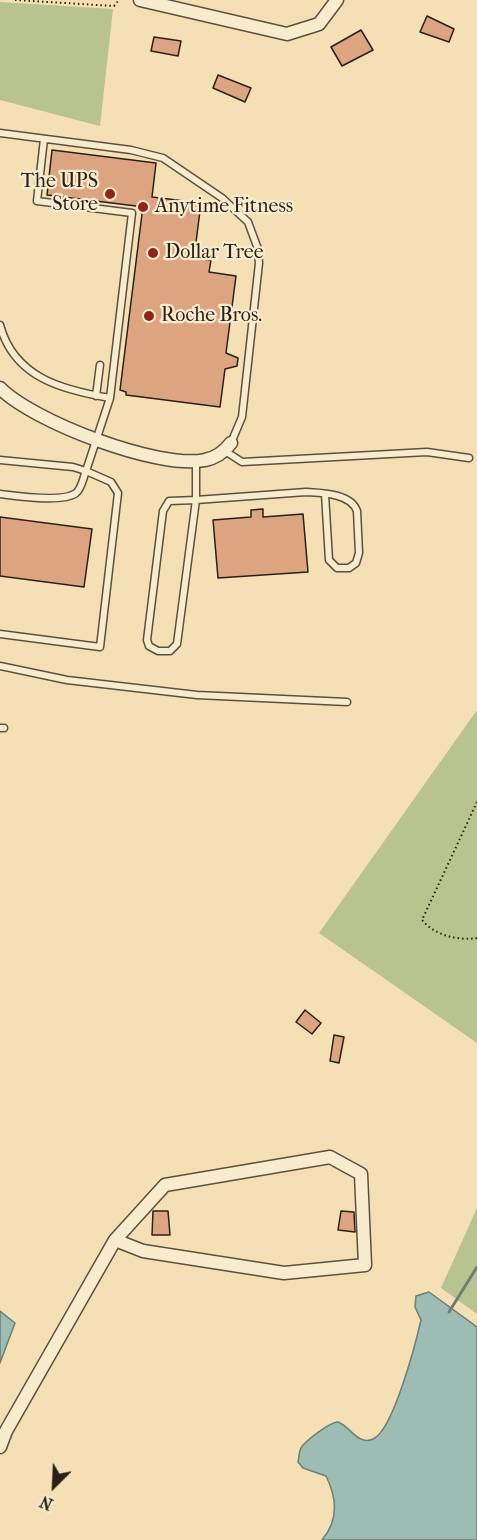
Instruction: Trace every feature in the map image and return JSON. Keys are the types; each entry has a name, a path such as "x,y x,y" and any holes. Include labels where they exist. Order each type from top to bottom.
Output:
{"street":[{"path":"140,0 288,33 319,24 337,0"},
{"path":"0,388 34,412 155,458 196,462 211,459 228,447"},
{"path":"0,1447 6,1431 115,1240 165,1185 330,1157 361,1174 366,1265 284,1273 143,1251 115,1240"}],"lane":[{"path":"0,133 153,154 205,186 248,222 256,242 259,263 242,417 228,447 242,462 427,452 469,458"},
{"path":"0,494 32,498 70,496 80,488 110,398 132,213 37,201 44,139"},
{"path":"0,326 15,355 34,374 62,389 110,398"},
{"path":"96,396 100,365"},
{"path":"0,460 73,467 111,482 118,493 100,647 0,634"},
{"path":"196,462 196,500 177,644 170,651 158,651 149,646 147,640 164,508 172,500 196,500 306,492 325,494 348,501 356,508 359,556 353,566 339,568 329,560 325,494"},
{"path":"0,666 67,680 186,693 347,702"}],"path":[{"path":"15,0 114,6 119,0"},
{"path":"477,802 422,920 430,929 464,940 477,939"}],"green space":[{"path":"0,2 113,9 100,126 0,100"},
{"path":"477,710 477,1043 319,933"},
{"path":"477,1208 477,1314 441,1288"}],"water":[{"path":"429,1292 477,1327 477,1540 322,1540 334,1517 332,1492 326,1476 303,1468 298,1462 300,1449 324,1428 338,1422 363,1440 373,1439 381,1432 396,1404 421,1320 415,1307 416,1296"},
{"path":"0,1311 15,1323 0,1363"}],"building":[{"path":"427,16 454,29 449,42 420,32"},
{"path":"361,30 373,50 342,66 331,47"},
{"path":"154,37 181,41 178,56 151,51"},
{"path":"218,75 251,88 245,102 213,88"},
{"path":"52,150 156,163 152,197 201,203 194,258 211,260 209,272 236,276 226,353 238,358 237,366 225,369 220,407 126,395 126,392 120,390 142,214 136,206 47,195"},
{"path":"263,509 263,517 303,514 308,572 218,578 213,520 251,517 251,510"},
{"path":"0,517 92,529 84,587 0,576"},
{"path":"305,1010 321,1023 312,1034 296,1022"},
{"path":"334,1035 344,1037 339,1063 330,1061"},
{"path":"153,1211 168,1211 170,1235 152,1235"},
{"path":"341,1211 354,1212 355,1232 338,1230"}],"waterway":[{"path":"449,1312 477,1267"}],"place":[{"name":"The UPS Store","path":"110,194"},
{"name":"Anytime Fitness","path":"143,207"},
{"name":"Dollar Tree","path":"153,253"},
{"name":"Roche Bros.","path":"149,316"}]}
